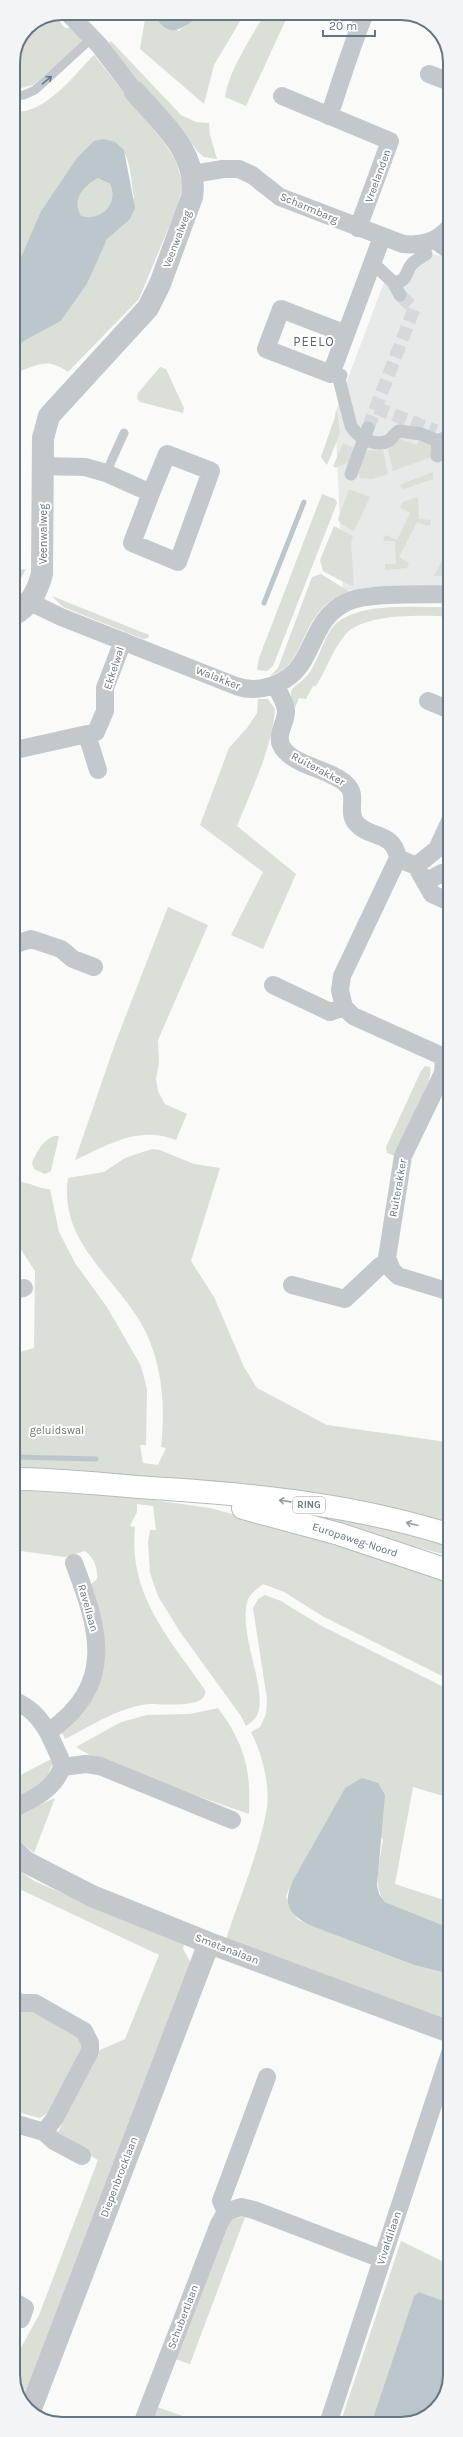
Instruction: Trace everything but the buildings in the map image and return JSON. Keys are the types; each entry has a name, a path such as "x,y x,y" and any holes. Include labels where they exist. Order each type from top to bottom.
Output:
{"main road":[{"name":"Europaweg-Noord","path":"20,1479 79,1481 166,1490 208,1491 358,1512 443,1533"},
{"name":"Europaweg-Noord","path":"166,1490 303,1524 443,1569"}],"street":[{"name":"Veenwalweg","path":"20,610 30,602 40,582 43,568 42,466 44,438 49,416 148,308 160,284 189,209 194,189 193,174 182,147 135,92 92,38 75,20"},
{"path":"329,116 344,76 345,63 362,20"},
{"path":"429,74 443,79"},
{"name":"Vreelanden","path":"282,96 390,141 358,228"},
{"name":"Scharmbarg","path":"193,174 223,169 239,170 252,175 280,197 382,237 403,244 430,247"},
{"name":"Scharmbarg","path":"393,282 401,282 406,278 411,264 443,233"},
{"path":"346,334 281,310 266,349 331,374 333,368 346,334 382,237"},
{"path":"430,247 443,250"},
{"path":"378,268 393,282 394,288 400,295"},
{"path":"333,368 337,374 341,375 339,379 351,426 384,443 392,439 399,431 442,436 437,456"},
{"path":"351,474 366,434"},
{"path":"167,454 211,471 178,562 132,543 151,493 167,454"},
{"path":"42,466 85,467 106,473 151,493"},
{"name":"Walakker","path":"30,602 61,617 242,688 253,689 275,685 299,666 324,620 331,612 348,602 377,597 443,594"},
{"name":"Ekkelwal","path":"20,749 96,732 100,726 105,711 105,688 123,641"},
{"name":"Ruiterakker","path":"275,685 286,709 279,736 280,745 294,758 346,783 353,792 352,817 357,824 387,839 396,847 398,858"},
{"path":"428,701 443,707"},
{"path":"87,735 98,770"},
{"path":"416,866 437,849 443,836"},
{"path":"273,986 330,1012 344,1007 340,990 342,976 398,858 416,866 432,894 443,899"},
{"path":"425,882 443,874"},
{"path":"20,942 31,938 60,950 72,959 94,967"},
{"name":"Ruiterakker","path":"344,1007 353,1016 443,1057"},
{"name":"Ruiterakker","path":"389,1263 388,1254 403,1156 443,1081"},
{"path":"292,1284 345,1299 380,1266 389,1263 398,1276 443,1290"},
{"name":"Ravellaan","path":"48,1732 70,1716 77,1708 87,1691 96,1660 95,1626 74,1563"},
{"path":"20,1704 32,1711 48,1732 60,1758 62,1767 58,1779 52,1786 43,1793 20,1805"},
{"path":"62,1767 86,1764 100,1766 232,1820"},
{"name":"Smetanalaan","path":"20,1856 26,1862 92,1896 209,1943 443,2029"},
{"name":"Diepenbrocklaan","path":"32,2405 209,1943"},
{"path":"20,2003 35,2003 84,2031 90,2043 90,2051 55,2118 44,2132"},
{"name":"Vivaldilaan","path":"330,2417 443,2074"},
{"path":"267,2076 221,2201 226,2212 241,2207 254,2210 382,2259"},
{"path":"20,2125 44,2132 54,2141 82,2156"},
{"name":"Schubertlaan","path":"145,2417 219,2224 226,2212"},
{"path":"20,2305 25,2308 21,2319"}],"lane":[{"path":"20,95 35,90 92,38"},
{"path":"106,473 124,433"}],"shaded area":[{"path":"158,20 193,20 176,30 165,28"},
{"path":"104,139 115,142 124,150 135,208 130,219 107,239 87,284 61,321 20,343 20,260 40,213 77,158 94,141","holes":["98,178 110,184 112,198 106,210 95,216 81,216 78,210 78,199 80,194 88,185"]},
{"path":"427,253 443,256 443,587 343,591 335,413 383,285"},
{"path":"362,1778 378,1783 385,1795 377,1885 379,1894 385,1902 443,1925 443,1972 414,1965 309,1925 296,1916 289,1907 288,1895 293,1880 345,1788"},
{"path":"419,2292 443,2301 443,2375 440,2391 433,2403 414,2415 406,2417 373,2417 414,2296"}],"green space":[{"path":"59,20 65,28 74,28 83,39 82,42 33,85 20,88 21,54 23,46 32,32 46,23"},
{"path":"145,20 162,20 179,31 193,20 241,20 214,65 204,104 140,49"},
{"path":"261,20 286,20 246,106 225,97 231,75"},
{"path":"111,41 181,115 196,122 209,123 210,135 217,159 204,157 199,153 186,136 106,45"},
{"path":"94,55 163,141 176,161 183,186 176,210 139,299 68,372 53,364 47,363 20,371 20,343 61,321 87,284 101,249 107,239 116,230 134,198 130,170 125,154 113,143 104,139 40,213 20,260 20,111 36,107 47,101 68,83"},
{"path":"98,178 110,184 112,198 110,205 101,214 95,217 80,216 77,204 80,194 88,185"},
{"path":"160,367 166,369 184,408 183,413 140,402 137,398 138,393"},
{"path":"337,411 340,433 327,465 321,457"},
{"path":"421,437 431,441 431,457 393,471 388,449 400,439 417,445"},
{"path":"343,443 355,448 349,462 335,468 333,466"},
{"path":"383,450 388,474 372,479 360,478 358,469 366,451"},
{"path":"433,472 433,479 404,489 399,485"},
{"path":"349,489 370,497 354,531 340,523 338,519"},
{"path":"322,494 335,499 337,503 273,666 267,671 257,670 259,658"},
{"path":"418,497 419,519 431,520 431,524 427,526 417,522 399,557 409,563 407,568 385,570 385,564 396,564 395,541 384,541 383,538 386,535 397,540 410,513 400,507 403,502"},
{"path":"334,526 353,536 351,543 354,586 349,585 323,571 320,560"},
{"path":"443,559 443,575 434,576"},
{"path":"26,569 20,580 20,570"},
{"path":"321,574 350,592 333,600 320,610 292,660 283,670 270,676 278,668 312,577"},
{"path":"52,596 149,635 148,638 143,639 63,607"},
{"path":"443,607 443,617 394,617 379,619 354,628 345,635 333,653 316,686 313,686 306,699 299,698 295,708 291,695 292,691 294,687 310,672 332,628 342,619 355,613 370,609"},
{"path":"258,699 268,699 275,709 273,724 266,754 237,826 296,874 263,949 231,935 263,872 200,825 229,748 247,728 257,713"},
{"path":"168,907 208,925 158,1040 159,1062 156,1079 158,1091 165,1104 187,1114 176,1140 162,1136 136,1136 112,1143 75,1160 116,1041"},
{"path":"425,1066 430,1067 430,1075 423,1097 395,1156 387,1153 386,1147 421,1071"},
{"path":"54,1136 59,1136 51,1171 45,1174 34,1169 32,1163 40,1147"},
{"name":"geluidswal","path":"152,1149 160,1150 194,1164 220,1168 191,1261 214,1297 244,1367 257,1388 327,1425 443,1442 443,1524 232,1488 178,1481 68,1470 20,1469 20,1352 34,1348 35,1271 20,1248 20,1182 50,1189 59,1232 75,1263 107,1307 141,1366 147,1389 146,1445 140,1445 143,1463 158,1465 166,1448 161,1447 163,1415 161,1383 154,1352 141,1323 129,1305 90,1256 79,1239 67,1200 68,1178 104,1172 125,1158"},
{"path":"20,1490 132,1497 210,1508 294,1531 443,1578 443,1676 324,1617 284,1592 263,1584 249,1597 246,1612 246,1627 259,1688 260,1702 257,1715 253,1721 246,1726 241,1716 180,1632 158,1596 150,1573 148,1542 150,1530 156,1530 153,1506 137,1504 137,1512 130,1526 135,1527 135,1551 138,1574 145,1595 165,1634 205,1690 204,1696 200,1700 192,1703 173,1705 149,1704 127,1709 65,1739 61,1731 89,1701 91,1584 97,1579 97,1571 93,1560 85,1551 65,1557 20,1551"},
{"path":"324,1512 443,1539 443,1554 323,1522"},
{"path":"265,1595 281,1601 320,1625 443,1686 443,1796 413,1787 395,1884 443,1900 443,1925 385,1902 381,1896 378,1881 383,1840 345,1788 293,1880 286,1896 297,1919 309,1925 414,1965 443,1972 443,2019 226,1939 264,1825 268,1799 262,1759 251,1732 260,1727 266,1714 267,1699 253,1608 258,1599"},
{"path":"218,1708 235,1734 244,1758 249,1784 249,1814 105,1764 76,1747 121,1722 147,1715 190,1714"},
{"path":"55,1757 45,1782 20,1796 20,1775"},
{"path":"55,1798 34,1853 20,1842 20,1814"},
{"path":"20,1871 34,1881 184,1945 183,1949 192,1965 26,2396 20,2380 20,2349 39,2315 98,2160 56,2136 100,2050 125,2039 159,1955 20,1889"},
{"path":"31,2008 81,2036 85,2043 49,2112 40,2118 20,2113 21,2010"},
{"path":"245,2217 190,2364 175,2359 228,2220"},
{"path":"401,2241 443,2262 443,2301 419,2292 414,2296 373,2417 342,2417"},
{"path":"157,2407 186,2417 153,2417"}],"waterway":[{"path":"264,603 304,502"},
{"path":"20,1457 96,1459"}],"tunnel":[{"path":"368,428 414,309 400,295"},
{"path":"376,408 436,431"}],"district":[{"name":"PEELO","path":"314,341"}]}
